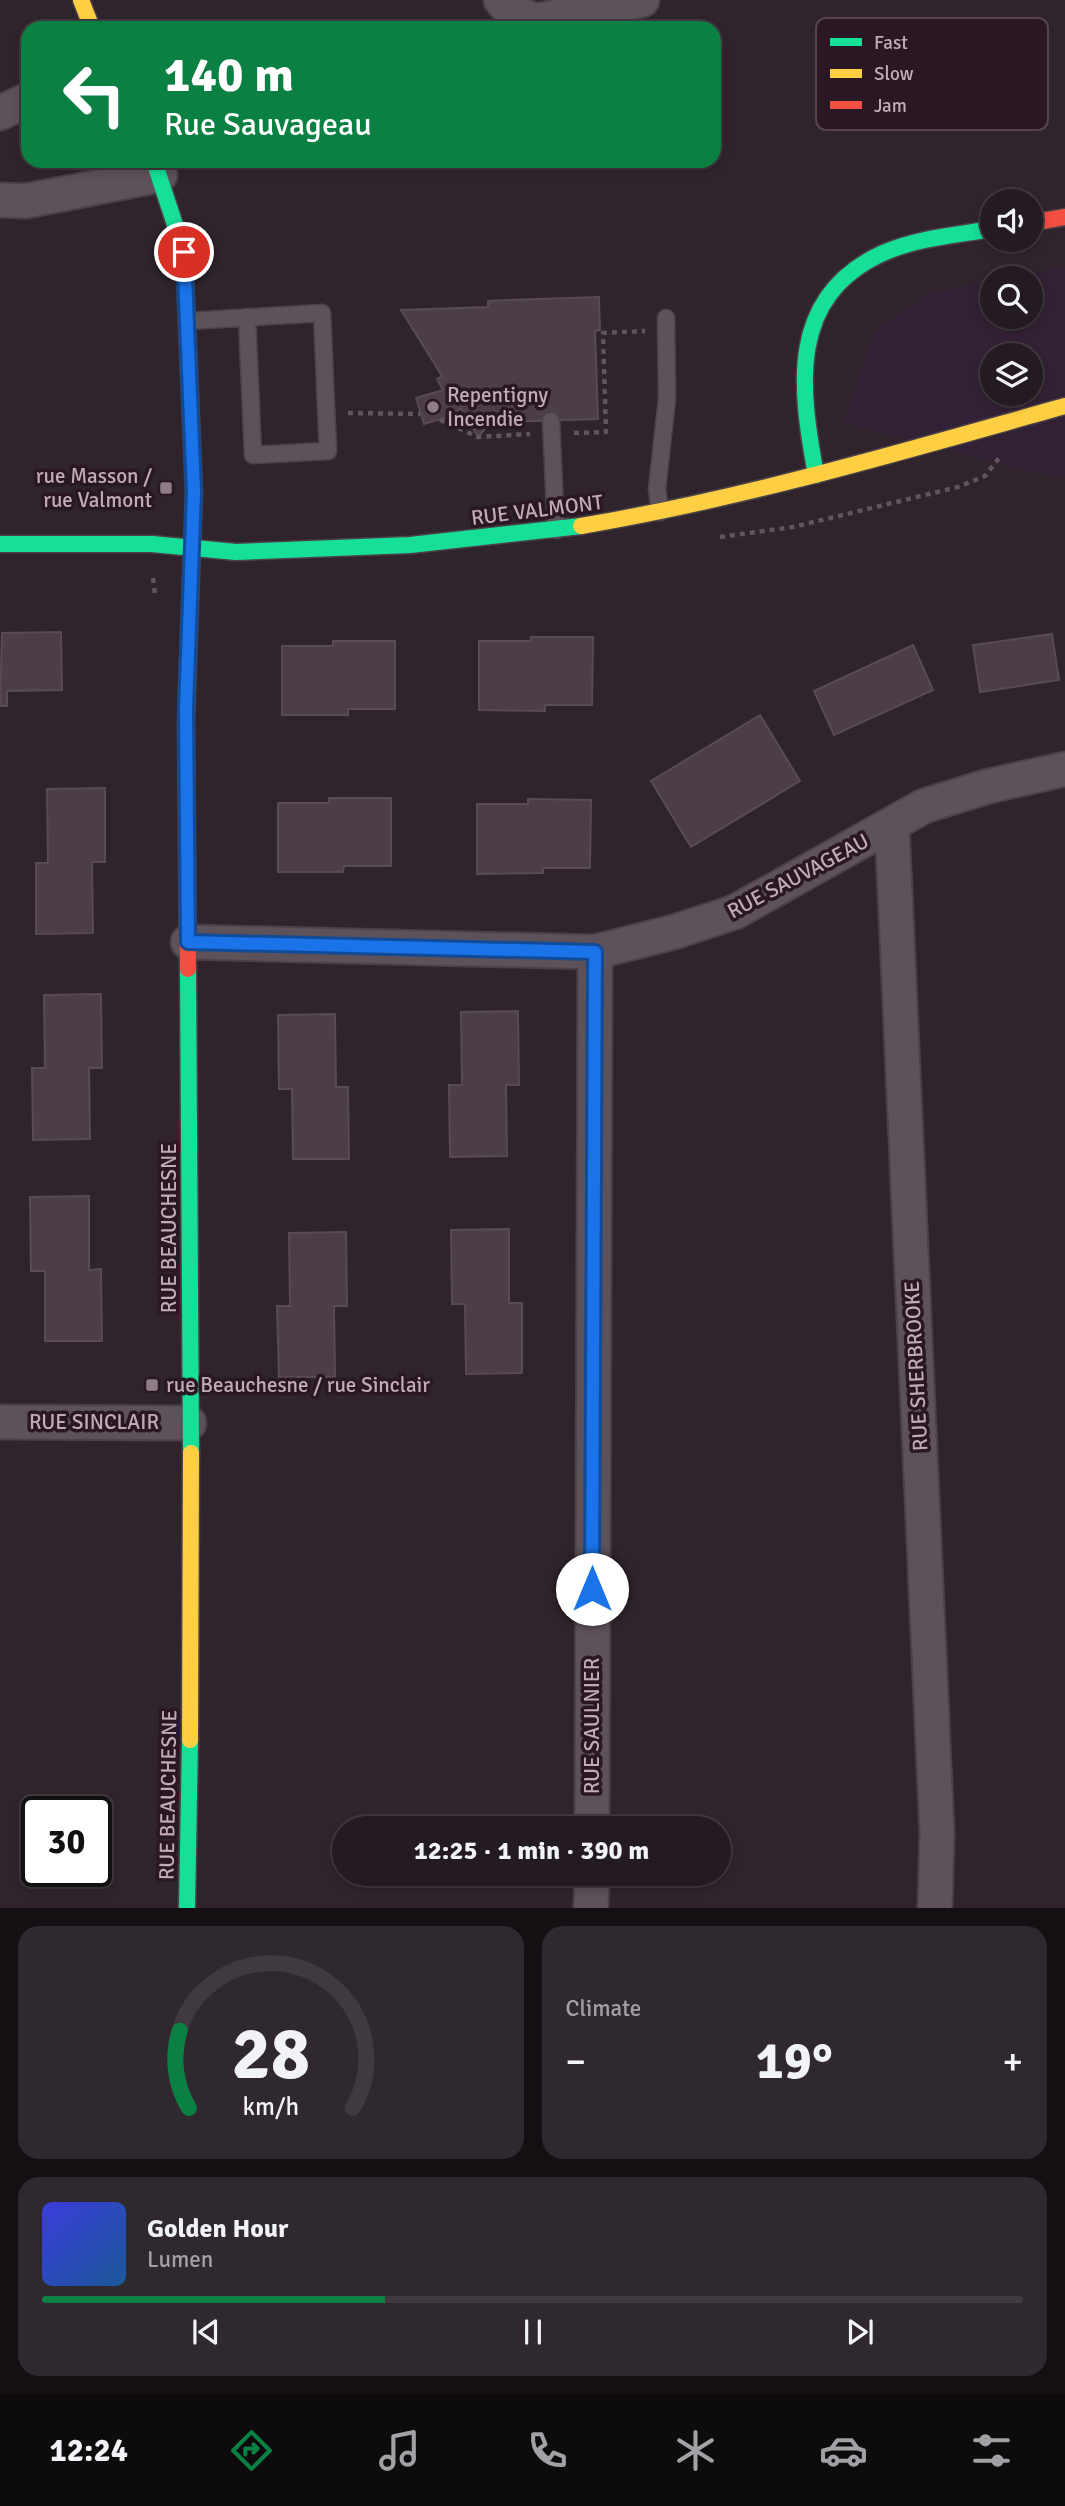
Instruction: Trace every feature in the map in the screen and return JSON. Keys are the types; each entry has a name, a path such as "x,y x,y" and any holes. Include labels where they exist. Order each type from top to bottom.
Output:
{"main road":[{"path":"80,0 89,21"},
{"name":"RUE BEAUCHESNE","path":"157,168 184,252 194,492 186,709 192,1600 187,1908"},
{"path":"1043,221 1065,217"},
{"path":"816,475 804,416 802,379 809,335 829,295 850,272 884,253 926,241 980,231"},
{"name":"RUE VALMONT","path":"0,544 152,544 236,552 466,541 556,531 660,512 816,475 1065,406"}],"street":[{"path":"501,0 510,10 535,21 642,0"},
{"path":"0,113 21,103"},
{"path":"0,200 26,201 157,168"},
{"name":"RUE SAUVAGEAU","path":"188,942 595,952 674,932 735,912 924,806 989,786 1065,769"},
{"name":"RUE SHERBROOKE","path":"892,825 937,1833 935,1908"},
{"name":"RUE SAULNIER","path":"592,1816 595,952"},
{"name":"RUE SINCLAIR","path":"0,1422 189,1423"},
{"path":"591,1908 592,1886"}],"lane":[{"path":"188,321 247,317 322,313 328,451 253,455 247,317"},
{"path":"660,512 657,489 667,399 666,318"},
{"path":"551,427 556,531"}],"path":[{"path":"551,427 606,432 603,333 626,332"},
{"path":"362,413 420,414"},
{"path":"440,420 478,437 503,435"}],"shaded area":[{"path":"1065,267 1065,475 1040,474 843,423 874,332 930,293 980,283 980,329 1043,329 1043,271"}],"building":[{"path":"599,297 600,330 595,331 598,419 504,422 504,418 490,418 492,421 478,437 461,408 451,416 424,424 416,398 443,390 437,379 442,376 401,310 488,307 488,301"},
{"path":"61,632 62,690 7,691 7,706 0,706 2,633"},
{"path":"1052,634 1059,680 980,692 973,645"},
{"path":"531,637 593,637 592,705 545,705 545,711 479,710 479,641 531,641"},
{"path":"333,641 395,641 395,709 348,709 348,715 282,715 282,646 333,646"},
{"path":"913,645 933,690 834,735 814,691"},
{"path":"760,715 800,781 691,847 651,781"},
{"path":"105,788 105,862 92,862 93,933 36,934 36,863 48,863 47,789"},
{"path":"329,798 391,798 391,866 344,866 343,872 278,872 278,803 329,803"},
{"path":"528,799 591,800 590,868 543,868 543,873 477,874 477,804 528,804"},
{"path":"101,994 102,1068 89,1068 90,1139 33,1140 32,1068 45,1068 44,995"},
{"path":"518,1011 519,1085 506,1085 507,1156 450,1157 449,1085 462,1085 461,1012"},
{"path":"335,1014 336,1087 348,1087 349,1159 293,1159 292,1089 279,1089 278,1015"},
{"path":"89,1196 89,1270 101,1269 102,1341 45,1341 45,1271 31,1271 30,1197"},
{"path":"509,1229 509,1303 522,1303 522,1373 466,1374 465,1304 452,1304 451,1230"},
{"path":"346,1232 347,1306 334,1306 335,1377 279,1377 277,1306 290,1306 289,1233"}],"traffic: fast":[{"path":"156,168 184,252 194,492 186,721"},
{"path":"816,475 806,410 805,378 808,348 815,320 830,294 852,272 883,253 923,240 980,231"},
{"path":"0,544 152,544 236,552 410,545 581,526"},
{"path":"188,969 191,1453"},
{"path":"187,1908 190,1740"}],"traffic: slow":[{"path":"81,0 89,21"},
{"path":"581,526 764,488 1065,406"},
{"path":"190,1740 191,1453"}],"traffic: jam":[{"path":"1043,221 1065,217"},
{"path":"186,721 188,969"}],"place":[{"name":"Repentigny Incendie","path":"433,407"},
{"name":"rue Masson / rue Valmont","path":"166,488"},
{"name":"rue Beauchesne / rue Sinclair","path":"152,1385"}],"route":[{"path":"184,252 194,492 186,709 188,942 595,952 592,1589"}]}
